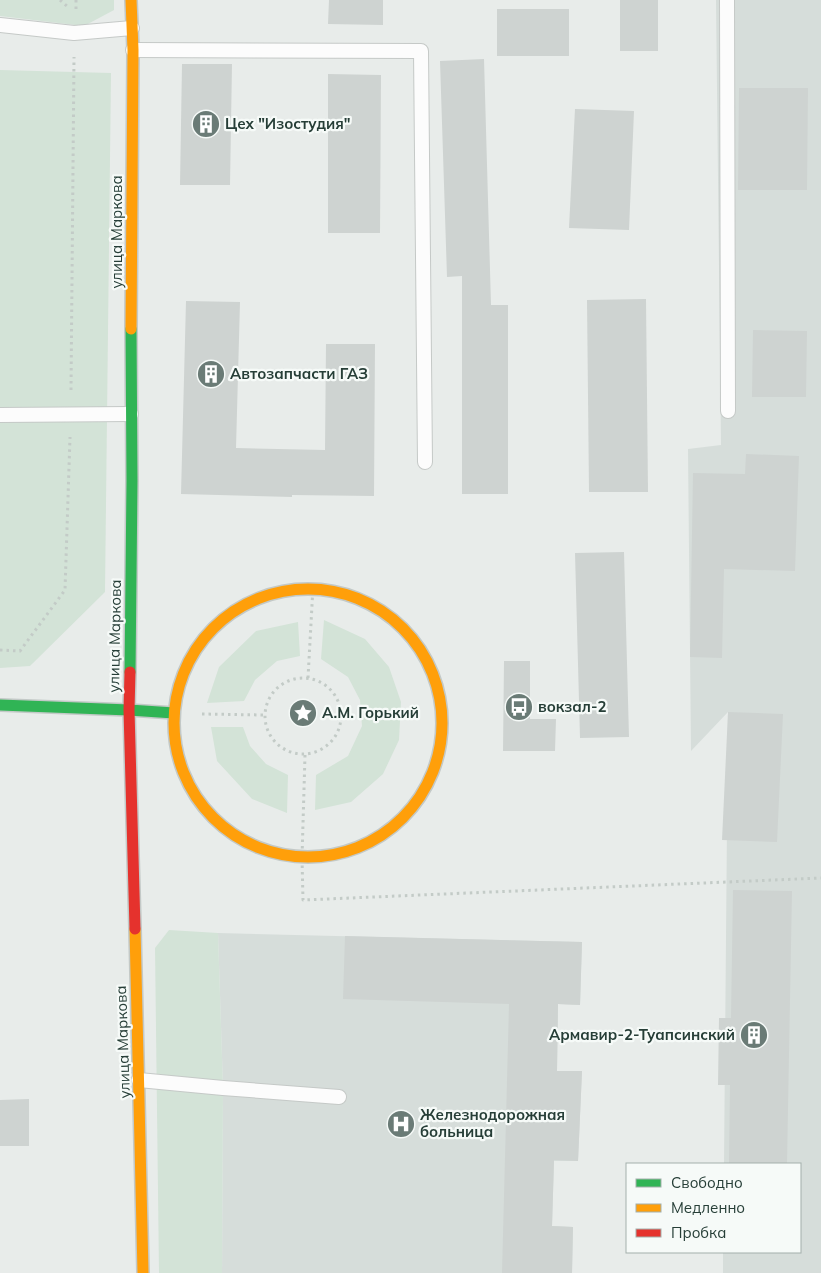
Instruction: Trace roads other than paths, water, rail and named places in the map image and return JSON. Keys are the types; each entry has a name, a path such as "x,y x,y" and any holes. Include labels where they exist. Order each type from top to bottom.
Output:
{"main road":[{"name":"улица Маркова","path":"131,0 133,50 132,481 129,710 143,1273"},
{"path":"313,587 354,595 392,616 420,647 438,685 443,728 435,769 414,806 383,835 345,853 302,858 267,852 235,836 208,813 188,783 176,749 174,713 183,672 204,637 234,609 272,592 313,587"},
{"path":"0,705 174,713"}],"lane":[{"path":"727,0 728,411"},
{"path":"0,24 74,33 132,28"},
{"path":"133,50 421,51 425,462"},
{"path":"0,415 131,414"},
{"path":"139,1080 339,1097"}],"place":[{"name":"Цех \"Изостудия\"","path":"206,124"},
{"name":"Автозапчасти ГАЗ","path":"211,374"},
{"name":"вокзал-2","path":"519,707"},
{"name":"А.М. Горький","path":"303,713"},
{"name":"Армавир-2-Туапсинский","path":"754,1035"},
{"name":"Железнодорожная больница","path":"401,1124"}]}
